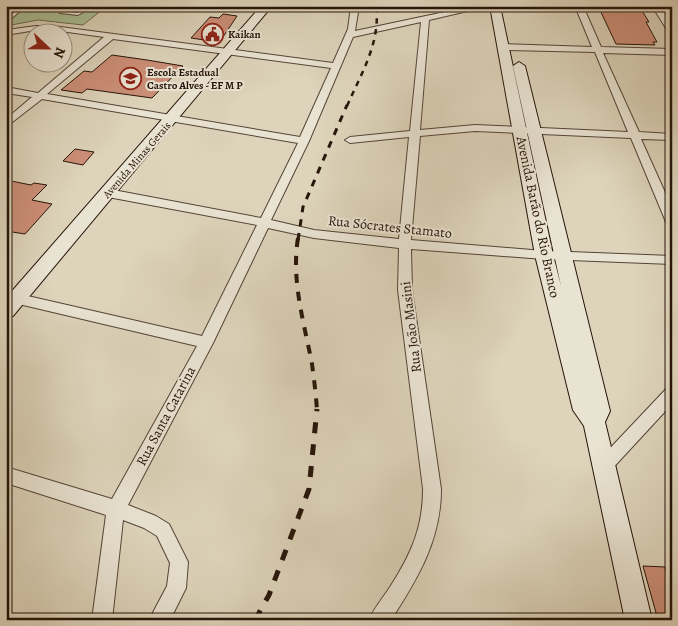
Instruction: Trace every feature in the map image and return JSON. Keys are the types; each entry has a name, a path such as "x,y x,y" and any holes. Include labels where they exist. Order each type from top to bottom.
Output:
{"street":[{"name":"Avenida Minas Gerais","path":"6,312 12,297 108,194 267,6"},
{"name":"Rua Santa Catarina","path":"102,620 116,509 206,343 304,141 352,29 355,6"},
{"path":"349,36 485,6"},
{"name":"Avenida Barão do Rio Branco","path":"495,6 509,47"},
{"name":"Avenida Barão do Rio Branco","path":"504,6 509,47 527,130 562,256 599,411 594,422"},
{"path":"579,6 672,222"},
{"path":"656,6 672,31"},
{"name":"Rua João Masini","path":"379,620 406,580 426,535 431,517 432,489 405,290 405,244 425,20"},
{"path":"6,33 43,28 335,66"},
{"path":"6,124 112,36"},
{"path":"509,47 672,52"},
{"path":"6,90 304,141"},
{"path":"350,140 475,128 672,137"},
{"name":"Avenida Barão do Rio Branco","path":"527,130 544,255 584,410 594,422 604,466"},
{"name":"Rua Sócrates Stamato","path":"108,194 264,223 298,232 405,244 544,255 672,260"},
{"path":"12,297 206,343"},
{"path":"639,620 604,466 672,393"},
{"path":"6,476 116,509 150,522 163,530 179,562 176,588 159,620"}],"lane":[{"path":"6,22 24,6"},
{"path":"66,6 61,12 78,14 92,6"},
{"path":"6,16 13,16"}],"green space":[{"path":"6,6 107,6 83,25 72,24 72,22 38,20 6,26"}],"building":[{"path":"598,6 639,6 649,22 646,22 657,42 653,42 655,45 616,44"},
{"name":"Kaikan","path":"223,14 237,16 218,42 191,38 210,17 219,18"},
{"path":"112,55 183,66 152,98 87,89 82,93 61,90 84,71 92,72"},
{"path":"75,149 94,152 83,165 63,161"},
{"path":"6,180 31,185 34,183 47,185 32,200 52,204 25,234 6,231"},
{"path":"643,566 665,567 672,591 672,620 658,620"}],"railway":[{"path":"347,106 364,70 373,45 376,32 376,6"},
{"path":"298,240 303,207 347,105"},
{"path":"298,238 296,254 297,286 312,364 317,410"},
{"path":"255,620 269,595 309,489 317,410"}],"place":[{"name":"Kaikan","path":"212,34"},
{"name":"Escola Estadual Castro Alves - EF M P","path":"131,78"}]}
